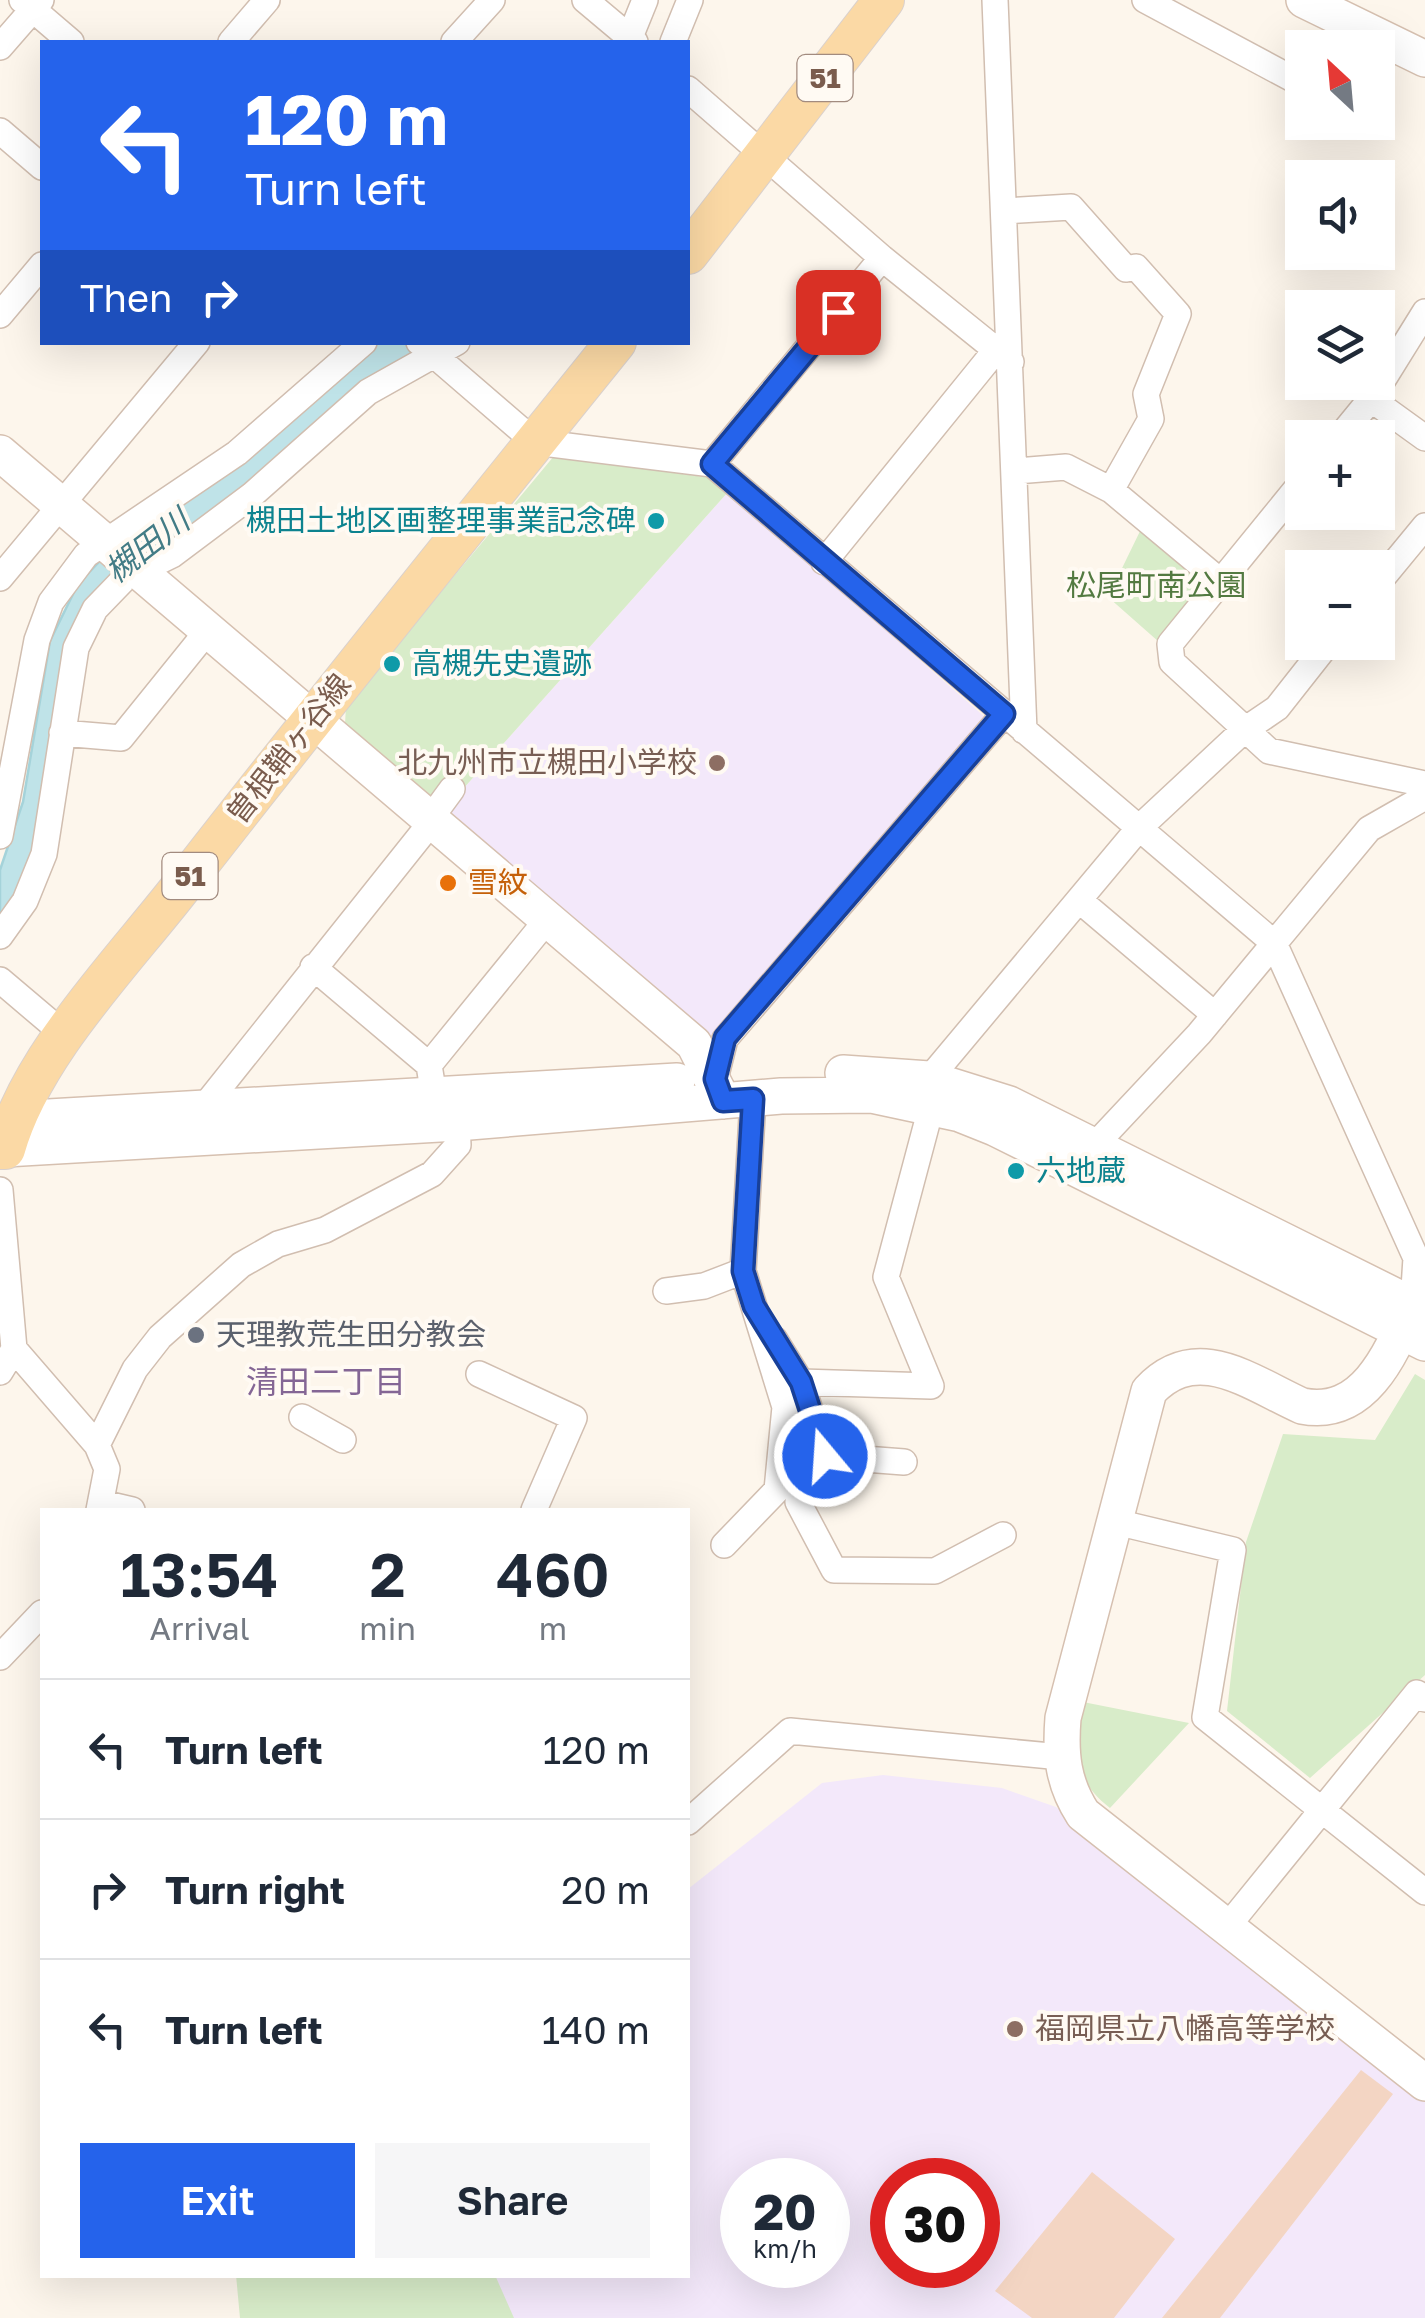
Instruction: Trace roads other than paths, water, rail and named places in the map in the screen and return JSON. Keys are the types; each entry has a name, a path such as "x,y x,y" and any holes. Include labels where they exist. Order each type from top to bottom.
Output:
{"main road":[{"name":"51","path":"690,251 884,0"},
{"name":"曽根鞘ヶ谷線","path":"5,1134 66,1035 314,716 614,345"}],"street":[{"path":"233,40 267,0"},
{"path":"456,40 492,0"},
{"path":"585,0 630,40"},
{"path":"631,40 645,0"},
{"path":"673,40 690,0"},
{"path":"724,1544 777,1490 785,1407 743,1271 725,1038 1014,723 1016,472 1004,356 1004,211 995,0"},
{"path":"1145,0 1285,75"},
{"path":"1304,0 1425,59"},
{"path":"0,47 32,3 69,40"},
{"path":"690,91 882,258 1004,356"},
{"path":"0,132 40,165"},
{"path":"1004,211 1071,207 1126,268 1136,268 1178,314 1146,394 1151,419 1111,490"},
{"path":"712,464 882,258"},
{"path":"0,315 40,267"},
{"path":"1395,360 1425,312"},
{"path":"0,578 195,345"},
{"path":"0,936 24,901 44,854 76,648 95,608 125,578 123,556 136,524 237,453 361,345"},
{"path":"0,836 37,640 50,602 86,555 172,555 252,495 368,392 426,348 535,442 712,464 1274,943 1416,1258 1416,1322 1370,1385 1342,1402 1318,1409 1207,1366 1168,1370 1149,1391 1062,1718 1061,1758 1071,1795 1083,1814 1425,2082"},
{"path":"824,562 1004,356"},
{"path":"1354,420 1370,400"},
{"path":"1372,400 1425,438"},
{"path":"0,452 314,716 442,804 547,920 694,1044 730,1093"},
{"path":"1016,472 1066,467 1111,490 1220,581"},
{"path":"1285,503 1170,644 1172,662 1269,751 1425,784"},
{"path":"1395,563 1425,526"},
{"path":"62,732 120,738 209,629"},
{"path":"801,1382 931,1386 886,1277 926,1098 1079,900 1140,828 1243,731 1276,708 1315,660"},
{"path":"1093,1147 1215,1015 1369,829 1425,796"},
{"path":"204,1107 442,804"},
{"path":"1079,900 1215,1015"},
{"path":"440,1094 547,920"},
{"path":"97,1445 134,1369 180,1318 241,1265 278,1244 325,1230 432,1174 458,1145 440,1094 313,967"},
{"path":"0,980 66,1035"},
{"path":"5,1134 204,1107 440,1094 730,1093 872,1072 1416,1322"},
{"path":"5,1134 440,1094"},
{"path":"926,1098 1009,1104 1416,1322"},
{"path":"5,1134 0,1190 14,1349 97,1445 107,1469 101,1507"},
{"path":"666,1291 704,1286 743,1271"},
{"path":"754,1306 801,1382 825,1456 904,1462"},
{"path":"0,1372 14,1349"},
{"path":"479,1374 574,1418 535,1508"},
{"path":"302,1417 344,1440"},
{"path":"815,1426 798,1502 834,1570 935,1572 1003,1534"},
{"path":"1116,1522 1232,1550 1205,1717 1425,1892"},
{"path":"0,1657 40,1615"},
{"path":"1227,1927 1417,1692 1425,1699"},
{"path":"690,1820 790,1731 1061,1758"}],"water":[{"name":"槻田川","path":"374,345 433,345 94,599 27,877 0,924 0,870 23,802 50,641 78,584 100,561"}],"place":[{"name":"槻田土地区画整理事業記念碑","path":"656,521"},
{"name":"高槻先史遺跡","path":"392,664"},
{"name":"北九州市立槻田小学校","path":"717,763"},
{"name":"雪紋","path":"448,883"},
{"name":"六地蔵","path":"1016,1171"},
{"name":"天理教荒生田分教会","path":"196,1335"},
{"name":"福岡県立八幡高等学校","path":"1015,2029"}],"district":[{"name":"清田二丁目","path":"326,1382"}],"park label":[{"name":"松尾町南公園","path":"1156,586"}]}
